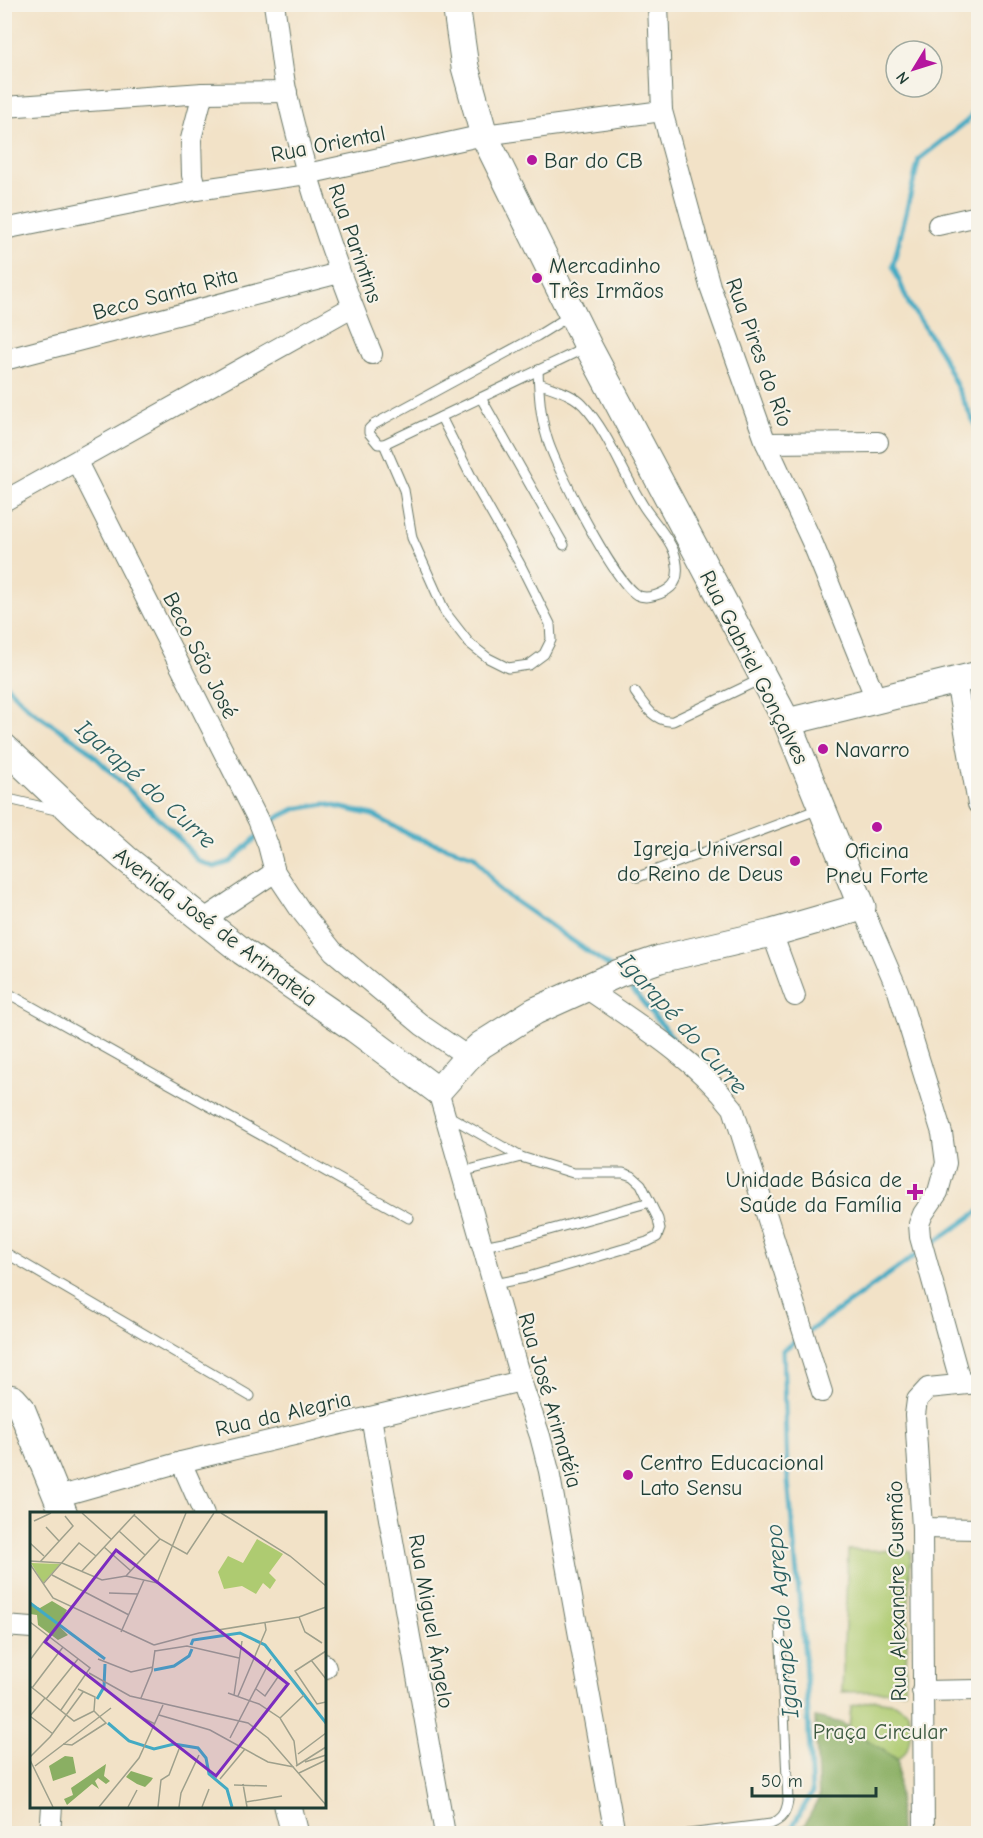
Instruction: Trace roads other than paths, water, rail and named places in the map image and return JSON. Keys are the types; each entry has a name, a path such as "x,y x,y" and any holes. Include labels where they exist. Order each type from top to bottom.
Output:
{"street":[{"name":"Rua Parintins","path":"274,4 287,92 307,174 339,273 372,354"},
{"name":"Rua Gabriel Gonçalves","path":"456,4 465,67 484,135 588,346 787,722 898,991 942,1133 946,1163 938,1192 919,1224 920,1237 970,1383"},
{"name":"Rua Pires do Río","path":"658,4 662,111 710,286 766,443 813,544 876,699"},
{"path":"4,106 203,93 287,92"},
{"path":"196,190 192,175 191,139 203,93"},
{"name":"Rua Oriental","path":"4,229 196,190 307,174 484,135 662,111"},
{"path":"938,225 978,216"},
{"name":"Beco Santa Rita","path":"4,360 339,273"},
{"path":"4,501 352,307"},
{"path":"766,443 878,442"},
{"name":"Beco São José","path":"77,462 258,820 275,872 301,911 333,951 423,1026 468,1057"},
{"path":"787,722 967,678 978,804"},
{"name":"Avenida José de Arimateia","path":"4,747 125,858 242,951 355,1029 441,1103"},
{"path":"203,920 275,872"},
{"path":"441,1103 468,1057 535,1011 619,973 660,959 772,933 862,907"},
{"path":"772,933 795,996"},
{"path":"586,988 677,1051 722,1094 733,1108 822,1392"},
{"name":"Rua José Arimatéia","path":"441,1103 549,1471 615,1833"},
{"name":"Rua da Alegria","path":"60,1506 181,1462 521,1381"},
{"name":"Rua Alexandre Gusmão","path":"924,1833 922,1528 915,1415 917,1400 928,1388 970,1383"},
{"path":"9,1398 21,1408 60,1506"},
{"name":"Rua Miguel Ângelo","path":"371,1418 445,1833"},
{"path":"181,1462 190,1487 203,1512"},
{"path":"922,1528 978,1528"},
{"path":"4,1626 30,1628"},
{"path":"922,1691 978,1690"},
{"path":"50,1833 52,1808"},
{"path":"289,1808 295,1833"}],"lane":[{"path":"573,314 373,425 369,433 378,444 384,444 588,346"},
{"path":"538,370 538,383 540,409 548,440 609,562 630,589 639,596 651,597 670,588 677,574 674,550 644,507 602,433 583,405 569,395 538,383"},
{"path":"481,398 564,545"},
{"path":"384,444 404,490 412,538 445,612 469,643 488,658 508,668 530,665 544,654 550,640 550,624 441,417"},
{"path":"635,692 659,719 668,722 763,678"},
{"path":"4,798 76,815"},
{"path":"638,877 822,808"},
{"path":"4,992 409,1218"},
{"path":"441,1103 520,1157 564,1171 623,1173 632,1176 641,1184 658,1219 660,1229 657,1237 525,1278 494,1284"},
{"path":"461,1172 520,1157"},
{"path":"483,1246 650,1203"},
{"path":"4,1252 250,1396"},
{"path":"688,1833 771,1824 781,1819 787,1810 780,1623"}],"waterway":[{"name":"Igarapé do Agrepo","path":"978,107 966,122 919,159 893,266 909,304 940,351 978,431"},
{"name":"Igarapé do Curre","path":"4,683 31,710 84,746 177,836 198,861 214,867 230,862 259,835"},
{"name":"Igarapé do Curre","path":"265,829 273,820 295,809 325,804 373,815 412,836 474,856 502,892 612,968"},
{"name":"Igarapé do Curre","path":"625,981 673,1038"},
{"name":"Igarapé do Agrepo","path":"928,1247 978,1212"},
{"name":"Igarapé do Agrepo","path":"808,1332 920,1252"},
{"name":"Igarapé do Agrepo","path":"788,1834 812,1793 805,1658 787,1470 783,1350 801,1337"}],"place":[{"name":"Bar do CB","path":"532,160"},
{"name":"Mercadinho Três Irmãos","path":"537,278"},
{"name":"Navarro","path":"823,749"},
{"name":"Oficina Pneu Forte","path":"877,827"},
{"name":"Igreja Universal do Reino de Deus","path":"795,861"},
{"name":"Unidade Básica de Saúde da Família","path":"915,1192"},
{"name":"Centro Educacional Lato Sensu","path":"628,1475"}],"park label":[{"name":"Praça Circular","path":"880,1731"}]}
